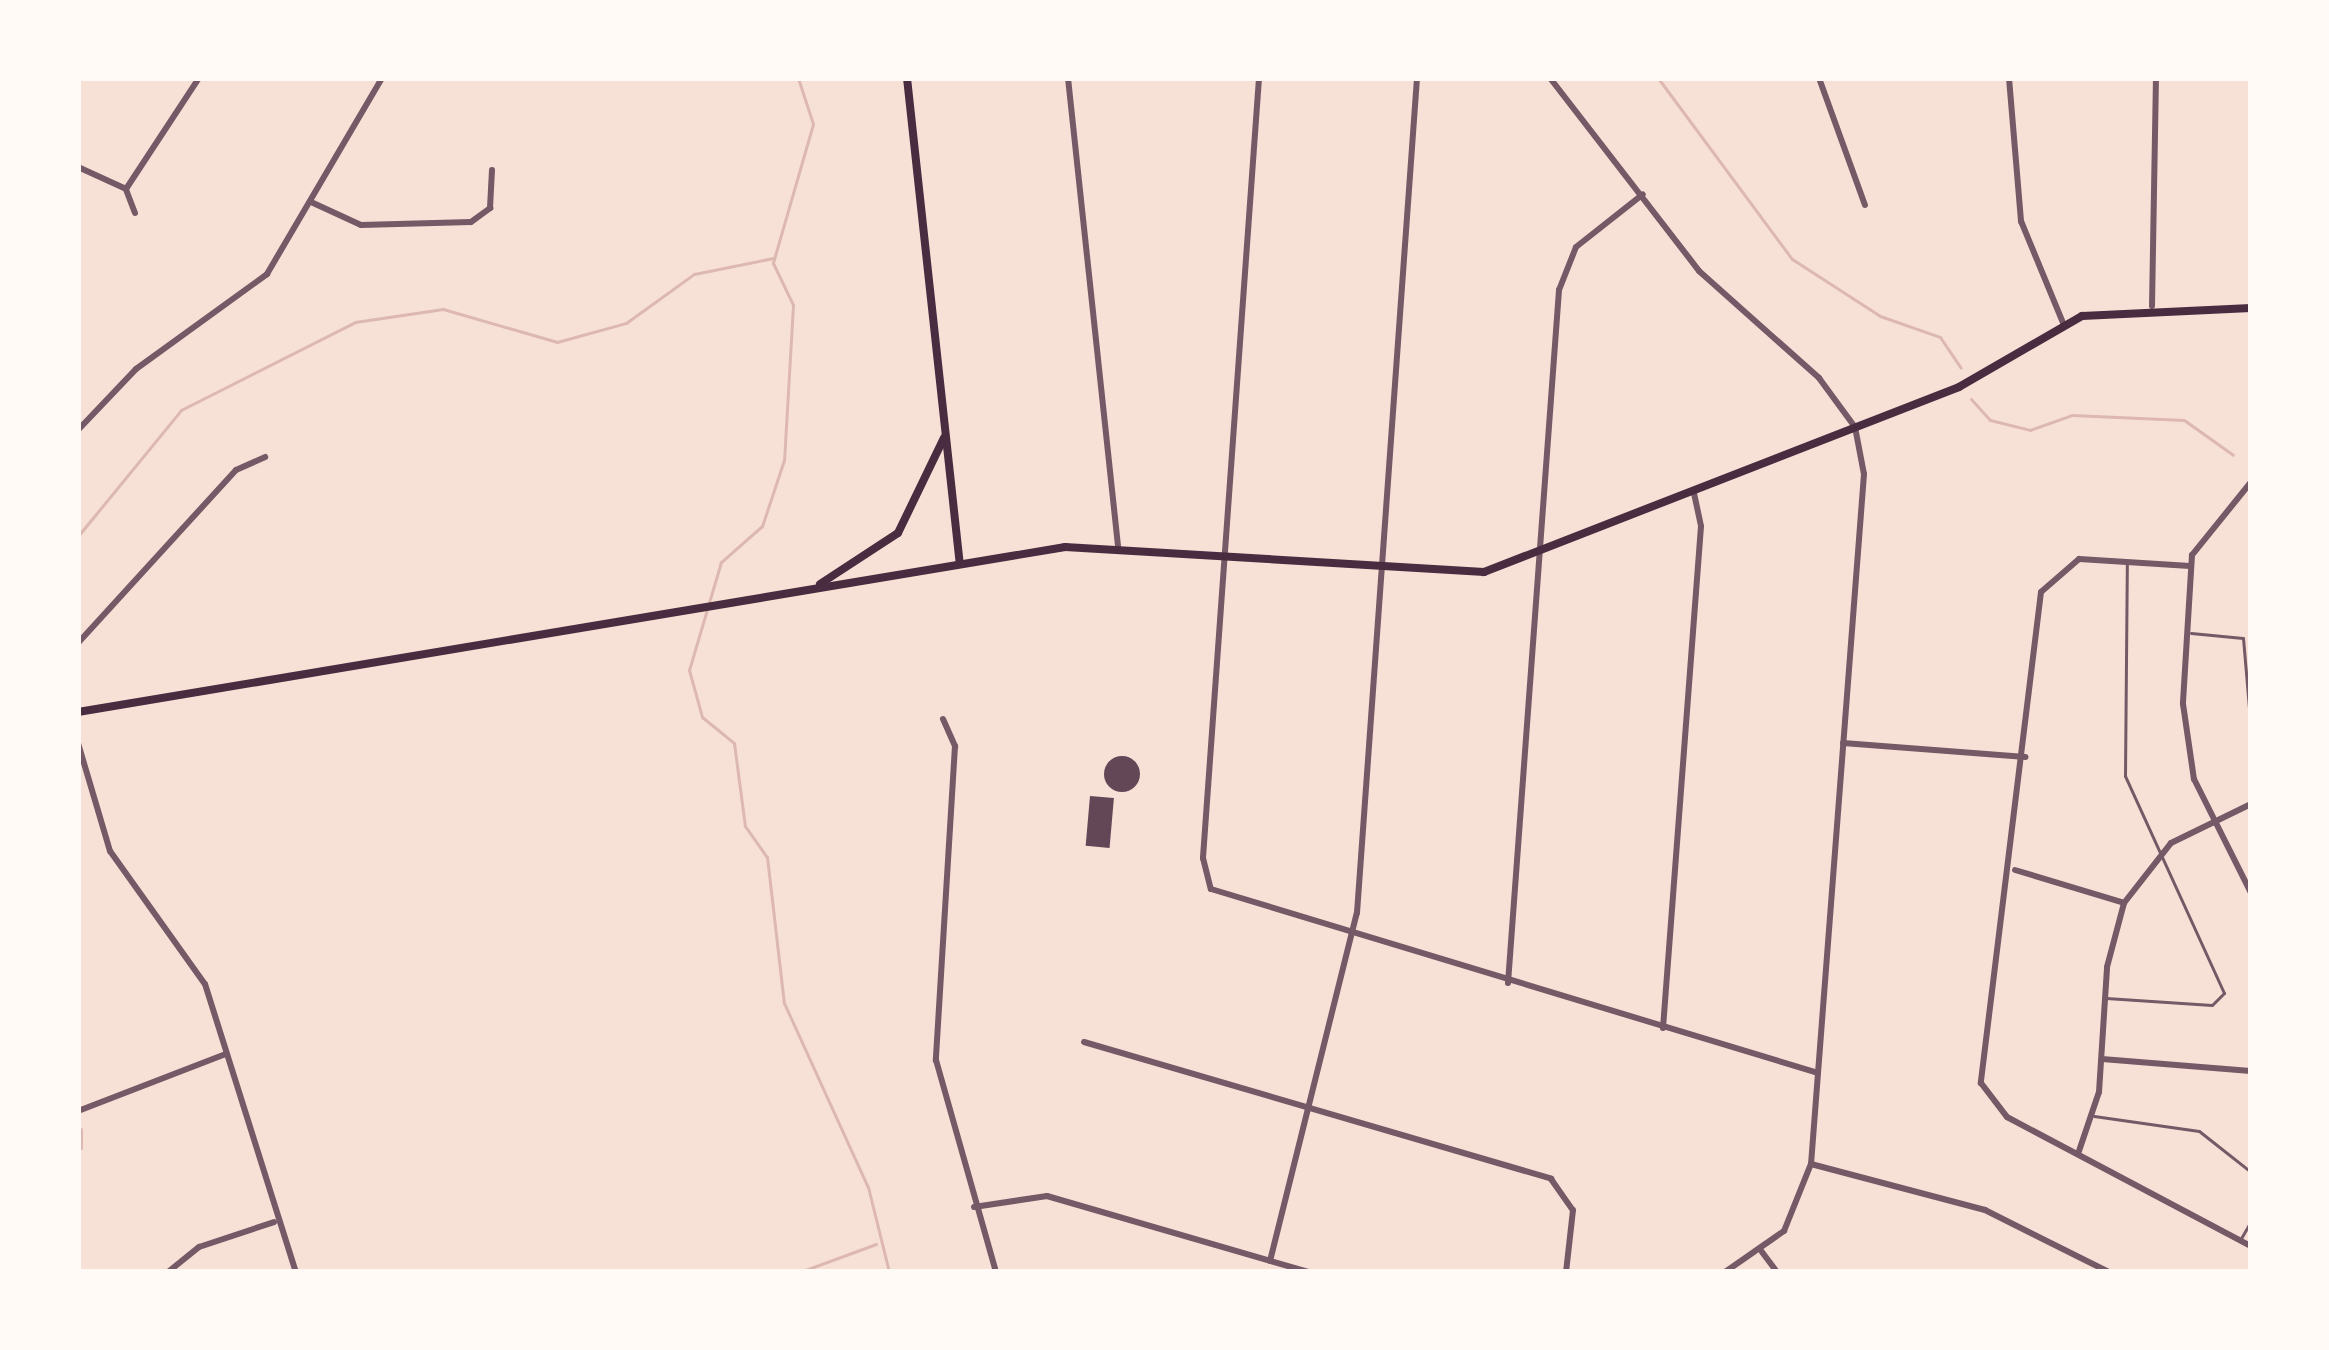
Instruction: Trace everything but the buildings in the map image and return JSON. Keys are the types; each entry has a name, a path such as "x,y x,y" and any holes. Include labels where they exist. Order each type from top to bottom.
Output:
{"main road":[{"path":"907,78 960,564"},
{"path":"78,712 960,564 1118,548 1484,572 1965,385 2063,323 2152,306 2251,308"},
{"path":"807,590 900,531 945,430"}],"street":[{"path":"126,189 200,78"},
{"path":"78,430 136,369 253,287 311,202 382,78"},
{"path":"1069,78 1118,548"},
{"path":"1259,78 1224,556 1209,884 1232,902 1818,1073"},
{"path":"1270,1261 1315,1109 1353,937 1418,78"},
{"path":"1550,78 1708,281 1819,377 1855,428 1864,474 1811,1164 1800,1207 1762,1252 1725,1272"},
{"path":"1778,78 1815,78 1865,205"},
{"path":"2009,78 2021,221 2063,323"},
{"path":"2152,306 2156,78"},
{"path":"78,167 126,189 135,213"},
{"path":"311,202 361,225 471,222 490,208 492,170"},
{"path":"1508,982 1564,268 1643,194"},
{"path":"78,643 236,470 266,457"},
{"path":"2251,482 2218,510 2189,566 2183,728 2212,821 2251,893"},
{"path":"1663,1028 1701,526 1694,492"},
{"path":"2189,566 2128,560 2071,562 2044,585 2015,870 1990,955 1982,1083 1998,1111 2251,1246"},
{"path":"944,719 955,746 936,1060 996,1272"},
{"path":"78,743 99,831 185,943 226,1054 274,1222 296,1272"},
{"path":"1844,743 2025,757"},
{"path":"2079,1151 2094,1116 2104,998 2124,904 2157,856 2212,821 2251,804"},
{"path":"2015,870 2124,904"},
{"path":"1084,1042 1551,1179 1573,1210 1566,1272"},
{"path":"78,1111 226,1054"},
{"path":"2102,1059 2251,1071"},
{"path":"1811,1164 1985,1210 2109,1272"},
{"path":"974,1207 1034,1193 1308,1272"},
{"path":"168,1272 199,1247 274,1222"},
{"path":"1762,1252 1777,1272"}],"lane":[{"path":"2104,998 2212,1005 2224,993 2157,856 2120,746 2128,560"},
{"path":"2186,633 2243,638 2251,731"},
{"path":"2094,1116 2199,1131 2251,1172"},
{"path":"2240,1240 2251,1221"}],"waterway":[{"path":"798,78 813,124 773,263 793,305 784,460 762,526 721,562 689,670 702,717 734,743 745,826 767,857 784,1003 868,1187 889,1272"},
{"path":"1658,78 1792,259 1880,316 1940,337 1961,368"},
{"path":"78,536 181,410 355,322 443,309 557,342 626,323 694,274 773,258"},
{"path":"1971,399 1990,420 2030,430 2072,415 2184,420 2233,455"},
{"path":"81,1129 81,1148"},
{"path":"78,1145 78,1231"},
{"path":"800,1272 876,1244"}]}
